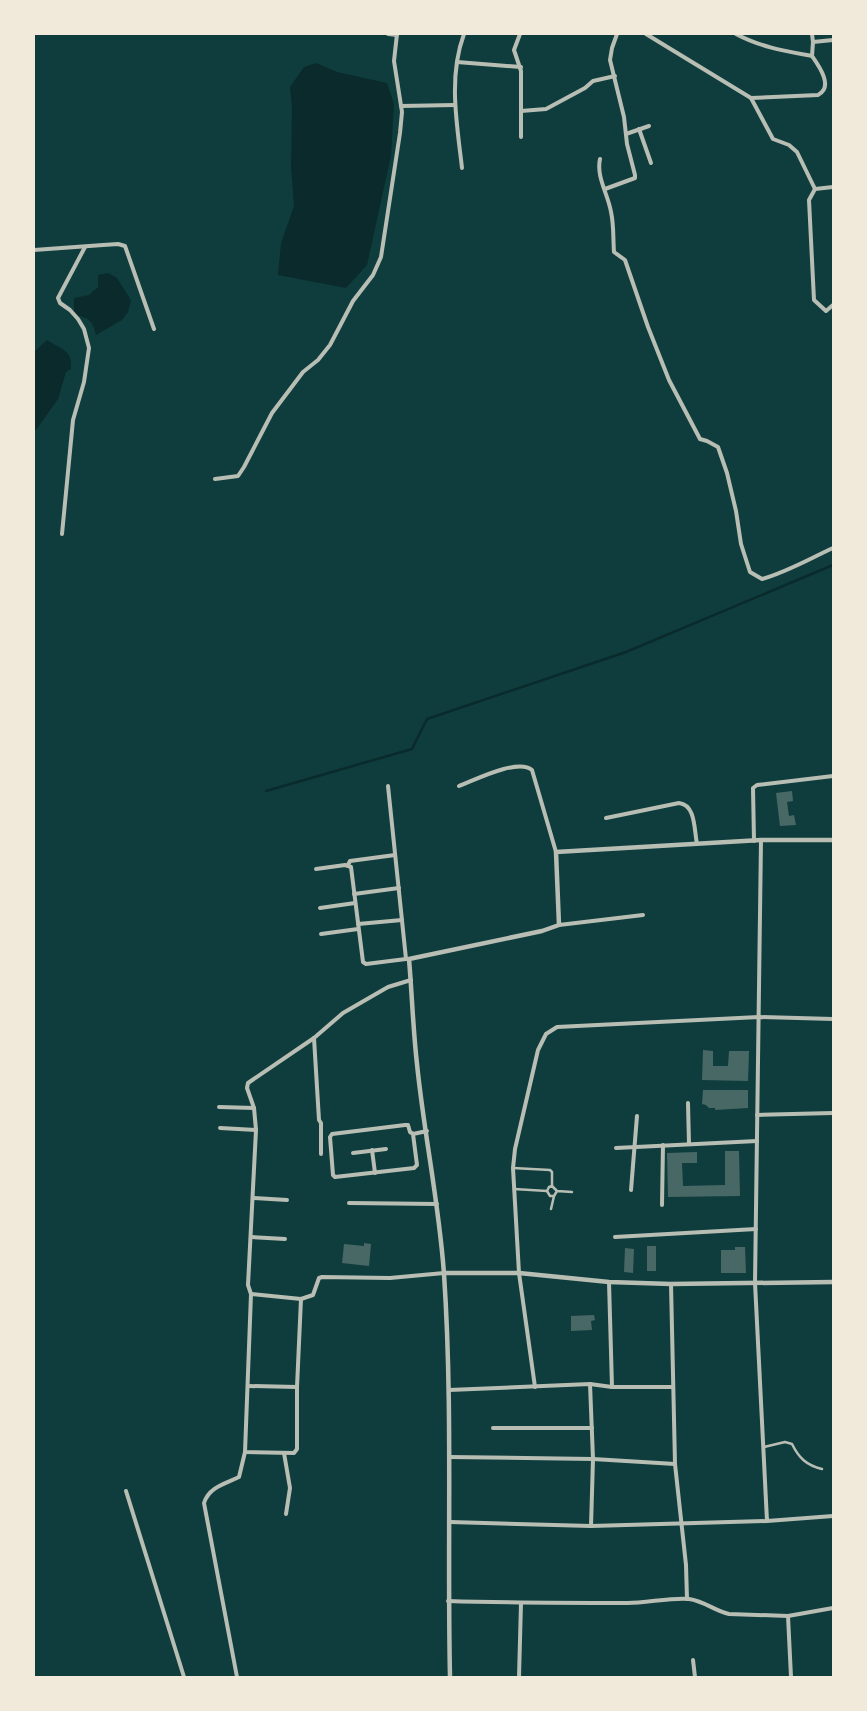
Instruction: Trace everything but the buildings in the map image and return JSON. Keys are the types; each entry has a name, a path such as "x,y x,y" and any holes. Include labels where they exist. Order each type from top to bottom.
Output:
{"street":[{"path":"215,479 238,476 272,413 303,372 318,360 330,345 354,301 373,275 381,257 400,132 401,106 394,61 397,35 388,34"},
{"path":"462,168 454,105 457,62 464,34"},
{"path":"520,34 514,50 521,67 521,137"},
{"path":"605,189 634,178 635,175 627,144 616,76 610,60 616,34"},
{"path":"646,34 751,98 774,139 789,145 797,152 815,189"},
{"path":"736,34 752,43 769,48 812,56"},
{"path":"751,98 818,95 822,93 824,78 822,71 812,56 812,34"},
{"path":"813,42 833,40"},
{"path":"457,62 521,67"},
{"path":"521,111 546,109 585,88 593,81 616,76"},
{"path":"401,106 454,105"},
{"path":"626,134 649,126"},
{"path":"639,129 651,163"},
{"path":"600,159 598,166 600,181 605,189 612,213 614,252 625,260 669,380 700,440 707,441 718,447 727,474 736,511 741,544 750,572 762,579 780,574 833,548"},
{"path":"815,189 833,188"},
{"path":"815,189 809,200 814,300 826,311 833,305"},
{"path":"34,250 118,244 125,246 154,329"},
{"path":"62,534 73,420 84,382 89,348 84,329 78,319 60,303 58,298 85,247"},
{"path":"459,786 513,766 528,767 532,770 556,852 559,925"},
{"path":"754,841 753,788 757,785 833,776"},
{"path":"388,786 402,920 411,980 417,1065 437,1204 444,1274 450,1457 448,1601 450,1677"},
{"path":"606,818 679,802 684,803 691,809 697,844"},
{"path":"761,840 755,1283 767,1521"},
{"path":"556,852 761,840 833,840"},
{"path":"316,869 348,865 350,861 395,856"},
{"path":"348,865 351,867 363,962 366,964 407,959 542,931 559,925 643,915"},
{"path":"354,894 399,888"},
{"path":"320,908 355,903"},
{"path":"321,934 358,926 402,920"},
{"path":"237,1677 204,1504 206,1495 239,1477 245,1452 252,1294 248,1285 256,1130 254,1108 247,1088 248,1083 314,1038 343,1013 388,987 411,980"},
{"path":"535,1386 519,1272 512,1168 538,1050 546,1034 557,1027 759,1016 833,1019"},
{"path":"314,1038 319,1120 321,1124 321,1154"},
{"path":"688,1103 689,1144"},
{"path":"219,1107 254,1108"},
{"path":"757,1115 833,1113"},
{"path":"631,1190 637,1116"},
{"path":"406,1125 408,1125 410,1132 414,1134 417,1166 414,1168 335,1177 333,1175 330,1137 332,1134 406,1125"},
{"path":"220,1128 256,1130"},
{"path":"414,1134 427,1132"},
{"path":"616,1148 757,1141"},
{"path":"662,1205 663,1146"},
{"path":"353,1153 386,1148"},
{"path":"372,1150 375,1173"},
{"path":"512,1168 550,1170 552,1172 552,1186 557,1191 572,1192"},
{"path":"546,1192 552,1186"},
{"path":"514,1189 546,1192 550,1196 554,1196"},
{"path":"551,1209 557,1191"},
{"path":"253,1198 287,1200"},
{"path":"349,1203 437,1204"},
{"path":"615,1237 756,1228"},
{"path":"251,1238 286,1239"},
{"path":"252,1294 300,1299 309,1297 313,1295 319,1278 322,1277 390,1278 519,1272 609,1282 671,1284 833,1282"},
{"path":"609,1282 612,1387"},
{"path":"671,1284 675,1464 686,1565 687,1599"},
{"path":"245,1452 294,1453 297,1449 300,1299"},
{"path":"449,1390 590,1384 612,1387 672,1387"},
{"path":"590,1384 593,1459 591,1526"},
{"path":"248,1386 297,1387"},
{"path":"493,1428 592,1428"},
{"path":"764,1447 785,1442 792,1444 802,1460 811,1466 822,1469"},
{"path":"284,1453 290,1488 286,1514"},
{"path":"450,1457 593,1459 675,1464"},
{"path":"126,1491 184,1677"},
{"path":"450,1522 591,1526 767,1521 833,1516"},
{"path":"448,1601 521,1603 646,1602 687,1599 702,1603 722,1613 788,1616 833,1608"},
{"path":"520,1677 521,1603"},
{"path":"788,1616 791,1677"},
{"path":"693,1660 695,1677"}],"water":[{"path":"316,63 337,72 387,83 394,104 391,156 367,265 346,288 278,275 281,243 294,206 291,167 292,107 290,87 304,67"},
{"path":"108,273 117,278 131,300 128,312 122,320 96,335 89,320 74,314 74,298 89,295 98,287 98,275"},
{"path":"47,340 68,354 71,369 66,372 58,399 34,431 34,352"}],"waterway":[{"path":"266,791 412,749 427,719 626,652 833,565"}]}
